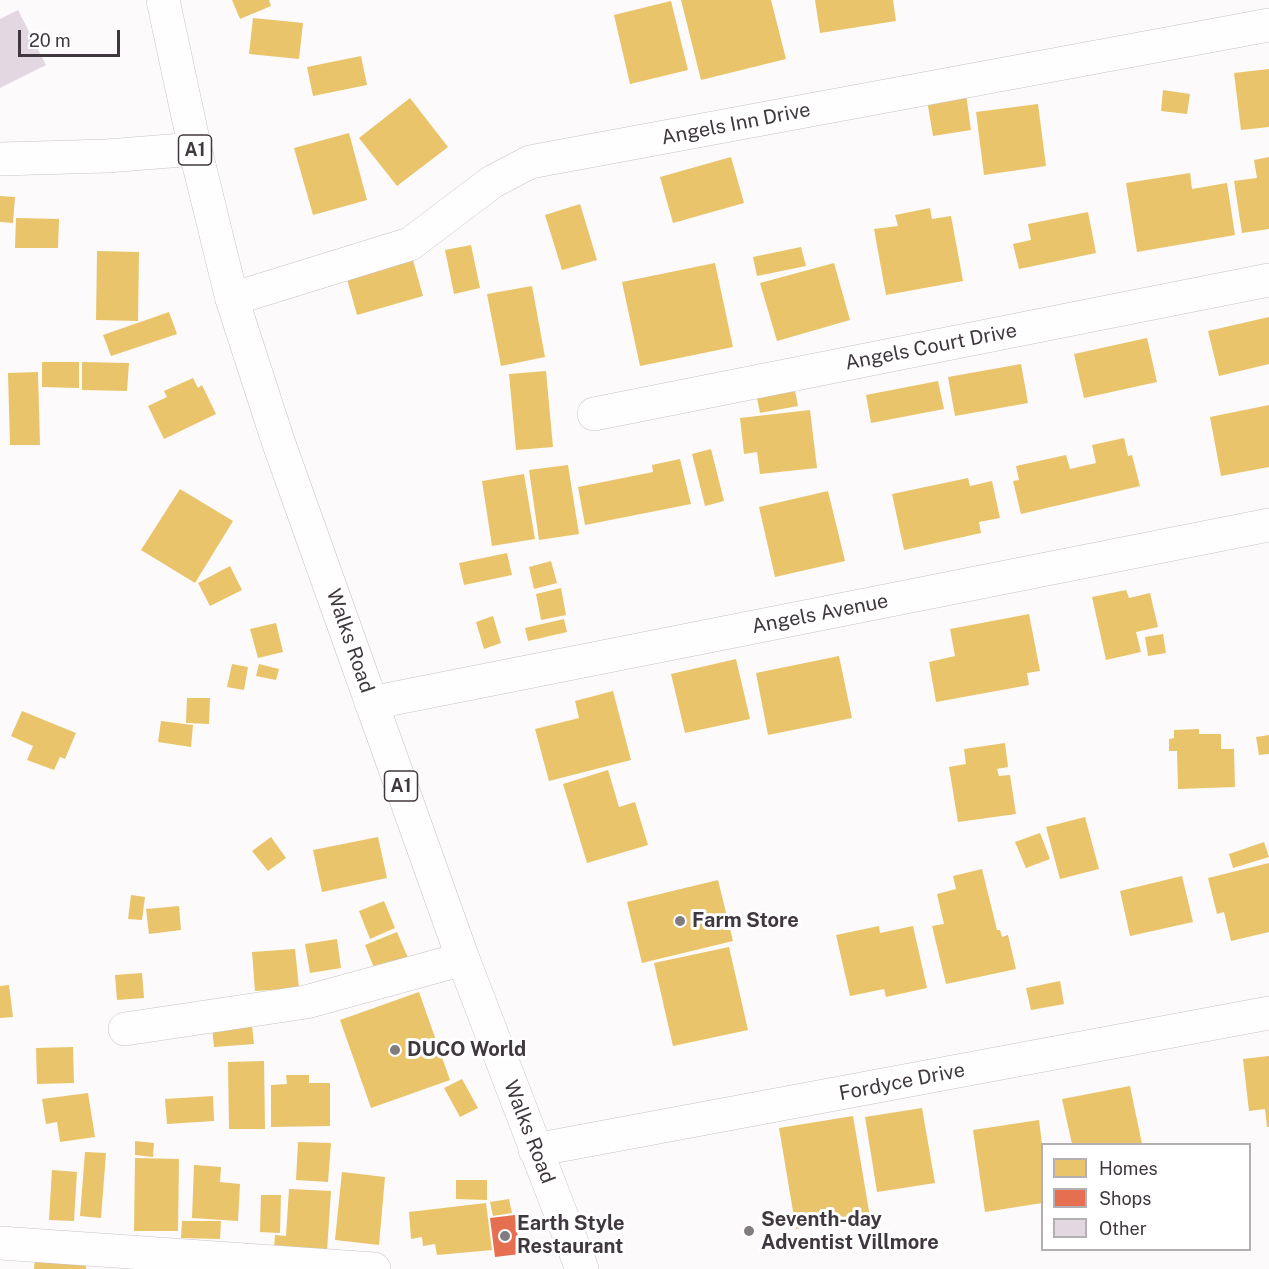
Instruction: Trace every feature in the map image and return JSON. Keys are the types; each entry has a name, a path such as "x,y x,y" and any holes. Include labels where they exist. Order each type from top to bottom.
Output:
{"street":[{"name":"Walks Road","path":"163,0 195,149 232,299 278,441 464,959 582,1269"},
{"name":"Angels Inn Drive","path":"232,299 410,244 492,182 531,162 1269,25"},
{"path":"0,159 107,156 195,149"},
{"name":"Angels Court Drive","path":"594,414 1269,280"},
{"name":"Angels Avenue","path":"371,703 1269,525"},
{"path":"125,1029 306,1002 464,959"},
{"name":"Fordyce Drive","path":"535,1150 1269,1013"},
{"path":"0,1244 374,1269"}],"building: Homes":[{"path":"232,0 269,0 271,6 240,19"},
{"path":"681,0 771,0 786,59 701,80"},
{"path":"815,0 893,0 896,21 820,33"},
{"path":"671,1 688,70 630,84 614,15"},
{"path":"253,18 303,23 299,59 249,54"},
{"path":"361,56 367,85 313,96 307,67"},
{"path":"1269,69 1269,127 1241,130 1234,73"},
{"path":"1163,90 1190,94 1187,114 1161,111"},
{"path":"966,94 971,130 933,136 927,100"},
{"path":"410,98 448,147 397,186 359,138"},
{"path":"1038,104 1046,166 984,175 976,112"},
{"path":"349,133 367,200 313,215 294,148"},
{"path":"731,157 744,203 673,223 660,177"},
{"path":"1269,157 1269,229 1242,233 1234,181 1257,178 1254,160"},
{"path":"1190,173 1192,189 1227,183 1235,235 1137,252 1126,183"},
{"path":"0,196 15,197 13,223 0,222"},
{"path":"580,204 597,260 562,270 545,215"},
{"path":"930,208 932,219 951,216 963,281 886,295 874,229 898,226 895,215"},
{"path":"1088,212 1096,253 1019,269 1013,244 1031,240 1028,224"},
{"path":"16,218 59,219 58,248 15,248"},
{"path":"471,245 480,288 454,294 445,250"},
{"path":"801,247 806,266 757,276 753,257"},
{"path":"97,251 139,252 138,321 96,320"},
{"path":"411,253 423,296 357,315 345,272"},
{"path":"715,263 733,347 640,366 622,282"},
{"path":"834,263 850,320 777,341 760,283"},
{"path":"532,286 545,357 501,366 487,294"},
{"path":"169,312 177,334 111,356 103,335"},
{"path":"1269,317 1269,364 1219,376 1208,331"},
{"path":"1147,338 1157,382 1084,398 1074,354"},
{"path":"42,362 79,362 79,388 42,387"},
{"path":"82,362 129,363 127,391 82,390"},
{"path":"1021,364 1028,403 955,416 948,377"},
{"path":"546,371 553,447 516,450 509,374"},
{"path":"38,372 40,445 10,445 8,373"},
{"path":"193,378 198,388 202,385 216,414 164,439 148,406 167,397 164,391"},
{"path":"938,381 944,409 871,423 866,395"},
{"path":"794,385 798,406 760,413 756,393"},
{"path":"1269,405 1269,467 1221,476 1210,417"},
{"path":"810,410 817,468 760,474 757,452 744,454 740,418"},
{"path":"1124,438 1128,456 1132,455 1140,486 1021,514 1013,481 1019,480 1016,466 1066,455 1070,469 1096,463 1092,445"},
{"path":"711,449 724,501 705,506 692,454"},
{"path":"680,459 691,504 585,525 578,487 653,472 652,465"},
{"path":"568,465 579,534 539,540 529,470"},
{"path":"524,474 535,539 492,546 482,481"},
{"path":"968,478 970,486 992,481 1000,518 979,522 981,533 904,550 892,494"},
{"path":"180,489 233,521 195,583 141,550"},
{"path":"828,491 845,561 775,577 759,507"},
{"path":"507,553 512,575 464,585 459,563"},
{"path":"551,561 557,583 534,589 529,567"},
{"path":"230,566 242,590 210,606 198,583"},
{"path":"561,588 566,615 541,620 536,594"},
{"path":"1126,590 1129,598 1150,593 1158,627 1136,632 1141,652 1106,660 1092,597"},
{"path":"1029,614 1040,671 1027,673 1029,685 936,702 929,662 955,656 950,629"},
{"path":"493,616 501,643 484,649 476,622"},
{"path":"564,619 567,632 528,641 525,628"},
{"path":"276,623 283,652 258,658 250,629"},
{"path":"1163,634 1166,653 1148,656 1145,637"},
{"path":"839,656 852,718 768,735 756,673"},
{"path":"736,659 750,719 685,733 671,674"},
{"path":"232,664 248,667 244,690 227,687"},
{"path":"259,664 279,669 276,680 256,676"},
{"path":"613,691 631,760 549,781 535,729 579,718 575,701"},
{"path":"187,698 210,698 209,724 186,723"},
{"path":"22,711 76,733 65,759 60,757 54,770 27,760 33,746 11,736"},
{"path":"161,721 193,725 191,747 158,742"},
{"path":"1199,729 1199,734 1221,734 1221,749 1234,749 1235,787 1178,789 1177,751 1169,751 1169,739 1174,738 1174,730"},
{"path":"1269,735 1269,754 1259,755 1256,737"},
{"path":"1005,743 1008,767 997,769 999,776 1010,775 1016,814 958,822 949,767 966,764 964,749"},
{"path":"608,770 619,807 635,802 648,845 587,863 563,784"},
{"path":"1085,817 1099,869 1060,879 1046,827"},
{"path":"1040,833 1050,859 1026,868 1015,842"},
{"path":"271,837 286,858 268,871 252,851"},
{"path":"378,837 387,878 322,892 313,850"},
{"path":"1264,842 1269,857 1233,868 1229,854"},
{"path":"1269,863 1269,932 1231,941 1224,912 1217,914 1208,878"},
{"path":"982,869 997,930 1000,930 1002,937 1008,935 1016,969 946,984 932,926 944,924 937,894 956,889 953,876"},
{"path":"1182,876 1193,922 1130,936 1120,891"},
{"name":"Farm Store","path":"718,880 733,941 642,963 627,902"},
{"path":"131,895 145,897 142,920 128,919"},
{"path":"384,901 395,928 370,939 359,911"},
{"path":"179,906 181,930 149,934 146,909"},
{"path":"879,926 880,933 913,926 927,988 886,997 884,989 850,996 836,935"},
{"path":"397,932 411,965 378,978 365,945"},
{"path":"337,939 341,968 310,973 305,944"},
{"path":"729,947 748,1030 673,1046 654,963"},
{"path":"295,949 299,988 255,991 252,952"},
{"path":"142,973 144,998 117,1000 115,975"},
{"path":"1060,981 1064,1004 1031,1010 1026,988"},
{"path":"9,985 13,1017 0,1018 0,986"},
{"name":"DUCO World","path":"419,992 450,1080 371,1108 340,1020"},
{"path":"252,1025 254,1044 214,1047 212,1028"},
{"path":"73,1047 74,1083 37,1084 36,1048"},
{"path":"1269,1056 1269,1127 1267,1127 1265,1109 1249,1111 1243,1059"},
{"path":"264,1061 265,1129 229,1129 228,1062"},
{"path":"286,1075 309,1075 309,1083 330,1083 330,1126 271,1127 271,1085 287,1084"},
{"path":"462,1079 478,1108 460,1117 444,1088"},
{"path":"1130,1086 1142,1143 1072,1143 1062,1099"},
{"path":"88,1093 95,1137 60,1142 57,1122 46,1124 42,1099"},
{"path":"213,1096 214,1121 167,1124 165,1099"},
{"path":"922,1108 935,1183 877,1192 865,1117"},
{"path":"853,1116 870,1217 796,1229 779,1128"},
{"path":"1039,1120 1042,1143 1041,1203 985,1212 973,1130"},
{"path":"135,1141 154,1143 153,1157 135,1155"},
{"path":"298,1142 331,1143 328,1182 296,1180"},
{"path":"85,1152 106,1153 101,1218 80,1216"},
{"path":"135,1158 179,1159 178,1231 134,1231"},
{"path":"194,1165 221,1167 220,1182 240,1184 238,1221 192,1218"},
{"path":"52,1170 77,1172 74,1221 49,1220"},
{"path":"342,1172 385,1177 379,1245 335,1240"},
{"path":"456,1180 487,1180 487,1200 456,1199"},
{"path":"289,1189 331,1191 327,1251 274,1248 275,1235 286,1236"},
{"path":"261,1195 281,1195 280,1233 260,1232"},
{"path":"509,1199 512,1213 493,1216 490,1202"},
{"path":"486,1203 492,1250 437,1255 435,1244 423,1246 422,1237 411,1239 409,1212"},
{"path":"182,1221 221,1221 220,1239 181,1238"},
{"path":"35,1260 86,1261 86,1269 34,1269"}],"building: Shops":[{"name":"Earth Style Restaurant","path":"515,1215 520,1254 495,1257 490,1218"}],"building: Other":[{"path":"18,10 46,65 0,88 0,19"}],"place":[{"name":"Farm Store","path":"680,921"},
{"name":"DUCO World","path":"395,1050"},
{"name":"Seventh-day Adventist Villmore","path":"749,1231"},
{"name":"Earth Style Restaurant","path":"505,1236"}]}
